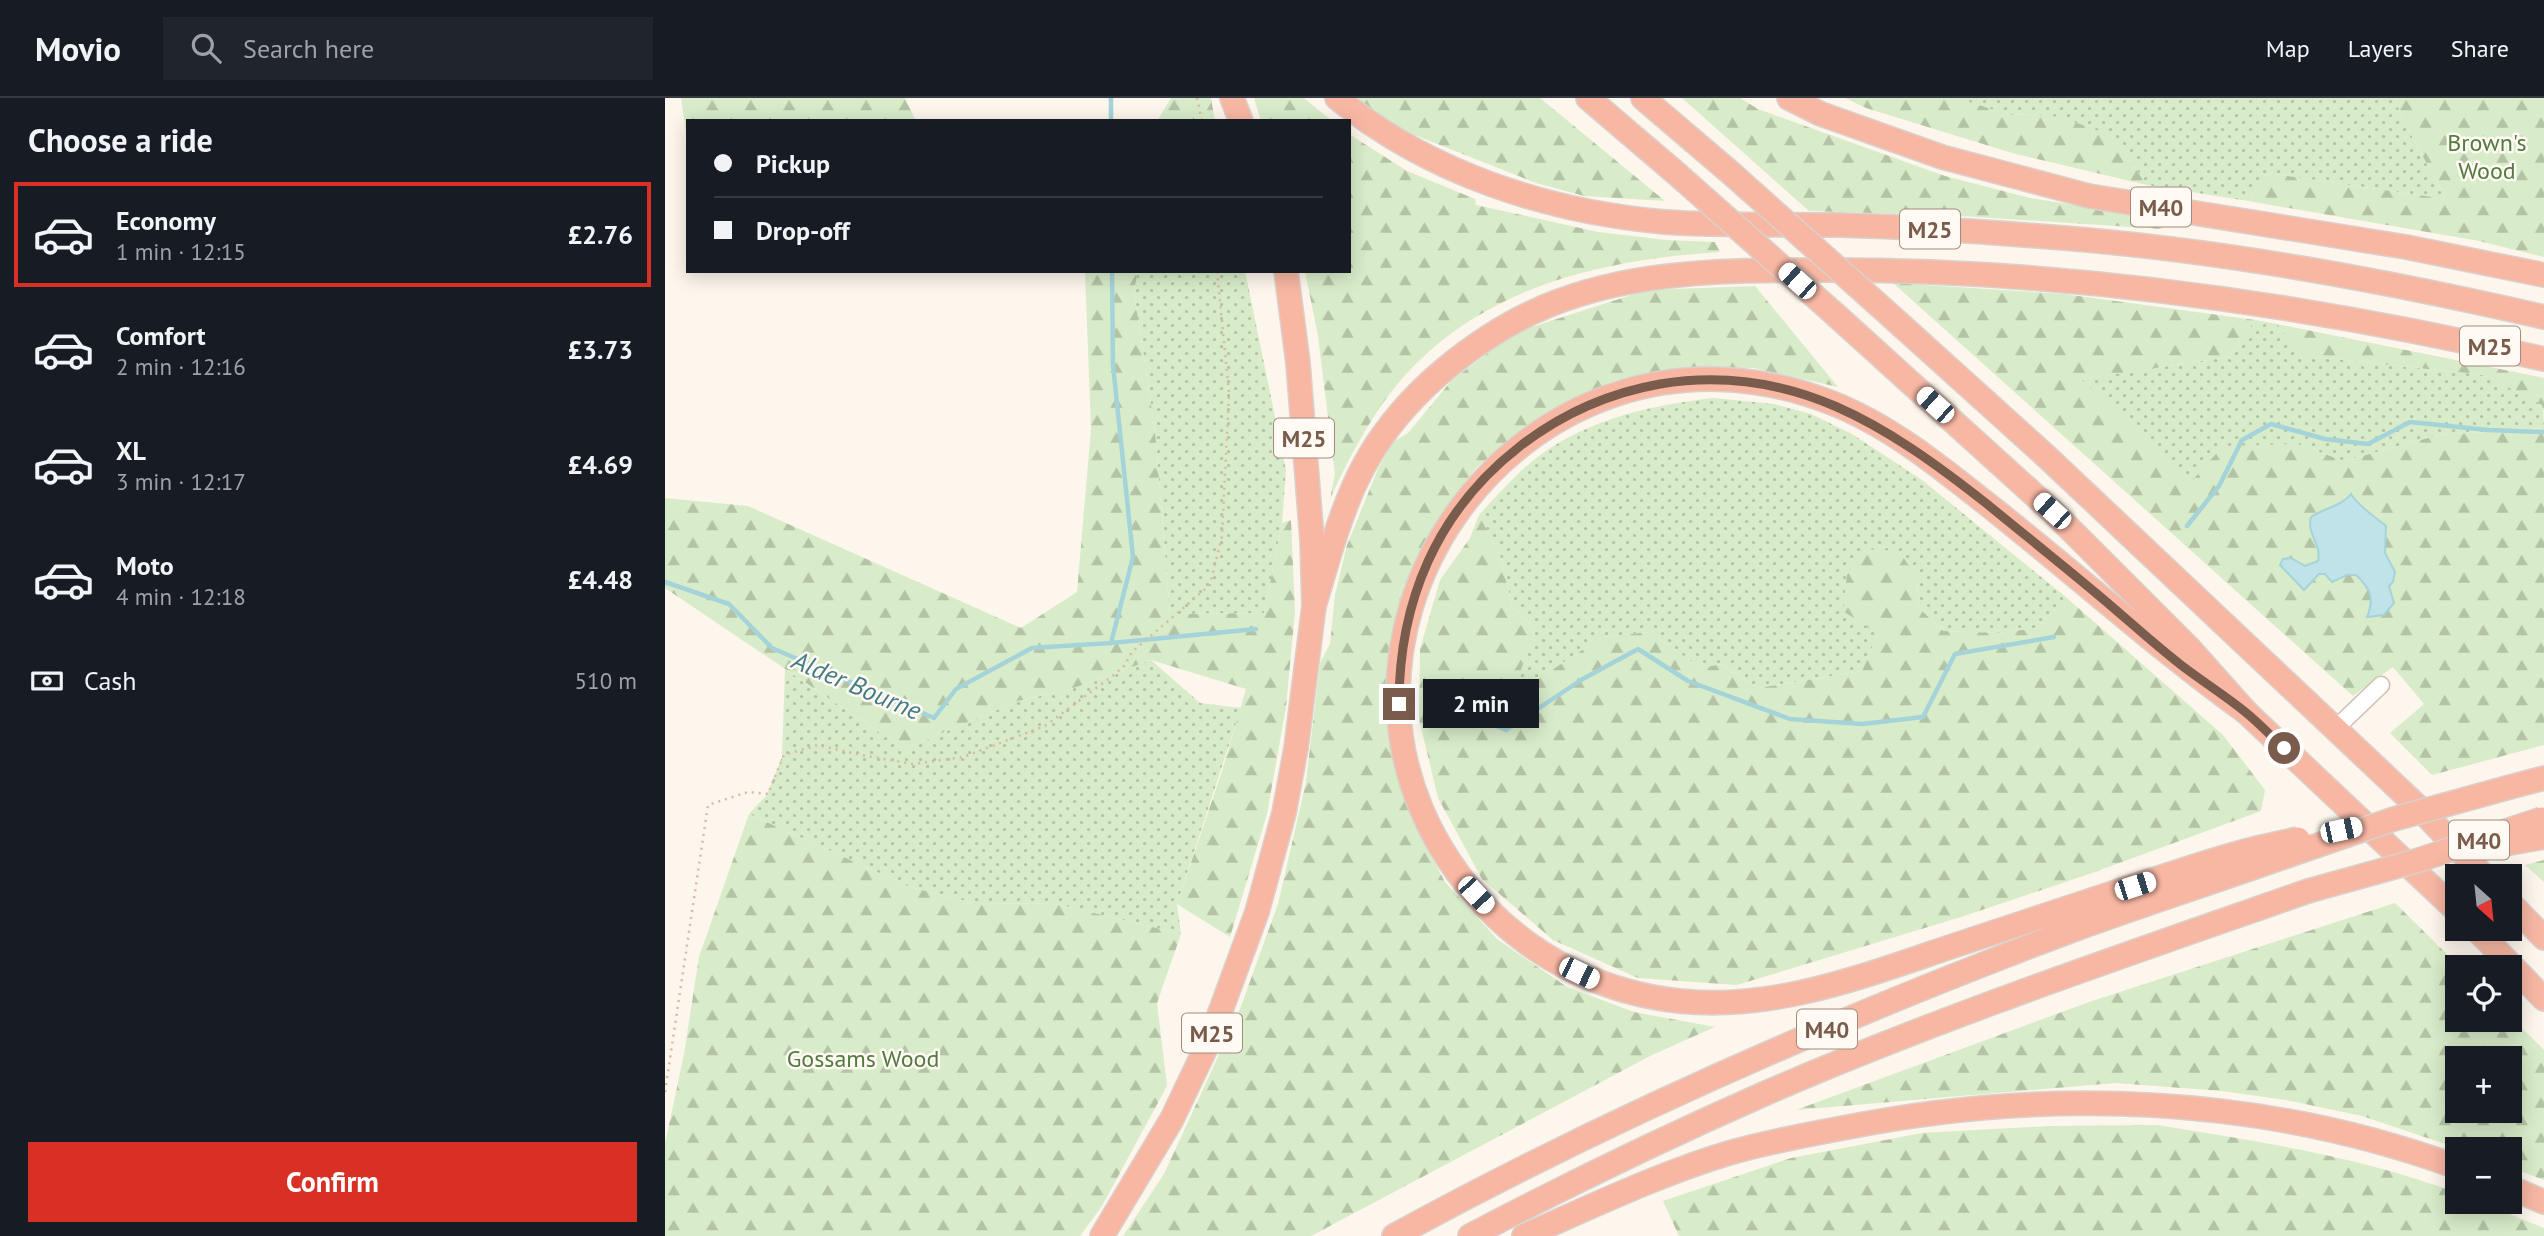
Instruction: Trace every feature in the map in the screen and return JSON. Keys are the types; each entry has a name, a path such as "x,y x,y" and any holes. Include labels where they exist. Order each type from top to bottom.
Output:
{"highway":[{"path":"1232,98 1240,119"},
{"name":"M25","path":"1337,98 1393,137 1468,175 1527,196 1596,213 1686,223 1840,225 2067,238 2236,257 2341,274 2544,317"},
{"path":"1588,98 1678,174 2052,511 2189,648 2246,712 2445,900"},
{"path":"1643,98 1732,174 2047,458 2417,806 2473,864"},
{"name":"M40","path":"1789,98 1821,114 1941,157 2089,196 2393,244 2544,275"},
{"name":"M25","path":"1314,606 1353,489 1380,440 1398,415 1430,382 1500,329 1559,300 1608,285 1743,270 1884,270 2080,282 2203,295 2337,316 2435,334 2544,359"},
{"name":"M25","path":"1102,1236 1172,1119 1211,1037 1257,912 1292,774 1314,606 1312,540 1298,362 1286,273"},
{"name":"M40","path":"2246,712 2181,665 2037,544 1905,443 1850,411 1809,395 1759,382 1717,379 1656,385 1596,402 1551,425 1497,464 1453,516 1423,569 1405,634 1399,681 1400,722 1412,779 1436,838 1464,881 1499,919 1536,950 1597,982 1647,997 1675,1001 1723,1003 1796,994 1861,977 2058,911 2544,778"},
{"name":"M40","path":"1470,1236 1690,1127 1835,1064 1997,1001 2308,891 2543,825"},
{"name":"M40","path":"1394,1236 1734,1068 2269,853"},
{"path":"2522,915 2544,938"},
{"path":"2489,942 2544,999"},
{"path":"1524,1236 1674,1173 1774,1141 1908,1116 2009,1105 2086,1102 2237,1112 2359,1136 2445,1163"},
{"path":"2522,1193 2544,1202"}],"lane":[{"path":"2335,729 2382,685"}],"path":[{"path":"1197,98 1202,119"},
{"path":"665,1092 708,805 748,792 768,793 784,755 818,745 913,764 963,757 1045,726 1124,666 1133,651 1210,585 1222,537 1229,393 1217,273"}],"green space":[{"path":"681,98 905,98 915,119 686,119 686,132"},
{"path":"1171,98 1211,98 1215,119 1158,119"},
{"path":"1254,98 1304,98 1330,119 1260,119"},
{"path":"1356,98 1540,98 1665,201 1584,196 1536,183 1402,130"},
{"path":"1682,98 1740,98 1758,109 1945,176 2030,198 2174,221 2161,229 1961,216 1809,211"},
{"path":"1845,98 1957,98 2010,115 2060,117 2113,136 2147,185 2012,153 1866,108"},
{"path":"1926,98 2394,98 2446,199 2267,173 2248,201 2147,185 2113,136 2037,114 2010,115"},
{"name":"Brown's Wood","path":"2394,98 2544,98 2544,257 2479,241 2248,201 2267,173 2446,199"},
{"path":"1351,135 1407,171 1475,199 1476,205 1598,232 1666,240 1715,242 1720,252 1628,263 1583,273 1539,286 1498,305 1459,328 1423,357 1391,392 1357,444 1330,499 1335,474 1318,336 1305,273 1351,273"},
{"path":"1085,273 1138,273 1134,291 1155,431 1170,614 1264,613 1282,523 1291,520 1295,612 1286,707 1267,814 1230,937 1177,904 1222,771 1246,689 1151,660 1071,689 1018,701 904,749 665,588 665,498 748,506 1021,628 1077,592 1091,429"},
{"path":"1138,273 1245,273 1286,470 1282,523 1264,613 1170,614 1155,431 1134,291"},
{"path":"1893,283 2064,294 2255,320 2229,357 2081,379 2191,482 2223,446 2297,444 2344,461 2439,435 2544,428 2544,745 2432,775 2390,733 2424,704 2393,667 2353,696"},
{"path":"1755,286 1838,387 1754,368 1696,369 1633,376 1616,380 1568,401 1523,428 1476,468 1438,518 1405,586 1388,662 1389,734 1410,816 1445,882 1497,939 1567,987 1634,1012 1715,1027 1652,1055 1311,1236 1123,1236 1164,1174 1240,1009 1278,904 1306,782 1320,663 1330,644 1335,595 1347,545 1378,469 1393,442 1408,433 1452,380 1516,332 1647,290"},
{"path":"2255,320 2277,324 2305,356 2485,375 2543,405 2544,428 2439,435 2344,461 2297,444 2191,482 2080,379 2229,357"},
{"path":"2277,324 2544,378 2544,411 2542,405 2485,375 2304,356"},
{"path":"1714,398 1774,404 1811,414 1852,434 1922,480 2067,598 2037,628 1997,633 1943,631 1919,608 1917,578 1878,634 1862,671 1758,688 1722,664 1701,668 1649,632 1602,637 1511,697 1535,629 1512,606 1501,558 1479,515 1514,477 1563,440 1611,419 1636,412"},
{"path":"1479,515 1501,558 1512,606 1535,629 1512,696 1602,637 1649,632 1701,668 1722,664 1758,688 1862,671 1878,634 1843,611 1847,575 1865,549 1899,551 1917,578 1919,608 1943,631 1997,633 2037,628 2067,598 2223,735 2265,790 2261,811 2092,873 1961,917 1737,985 1638,978 1553,940 1482,879 1438,798 1419,719 1420,649 1440,580 1470,538"},
{"path":"1151,660 1200,703 1241,708 1177,904 1181,934 1057,904 974,903 910,887 749,814 766,796 782,757 785,669 904,749 1018,701 1071,689"},
{"name":"Gossams Wood","path":"749,814 910,887 974,903 1057,904 1181,934 1157,1003 1167,1086 1102,1206 1080,1236 665,1236 665,1144 684,1054 699,957"},
{"path":"2544,860 2544,882 2525,865"},
{"path":"2395,903 2448,955 2445,955 2445,1032 2522,1032 2522,1028 2544,1050 2544,1180 2522,1172 2522,1137 2445,1137 2445,1144 2362,1116 2286,1100 2222,1091 2115,1083 1796,1110 2089,1002"},
{"path":"2157,1125 2347,1160 2445,1189 2445,1214 2510,1214 2544,1228 2544,1236 1679,1236 1663,1201 1791,1158 1922,1133 2048,1126"}],"water":[{"path":"2351,494 2362,507 2386,526 2385,553 2395,572 2393,582 2389,586 2394,603 2384,615 2367,617 2371,604 2370,594 2356,575 2347,575 2332,582 2325,574 2319,574 2304,590 2280,565 2283,559 2291,558 2305,566 2318,561 2311,517"}],"waterway":[{"path":"1111,98 1111,119"},
{"path":"1111,643 1133,557 1113,365 1112,273"},
{"name":"Alder Bourne","path":"2187,526 2219,486 2242,440 2271,424 2325,439 2368,444 2410,422 2488,430 2544,432"},
{"name":"Alder Bourne","path":"665,582 729,604 772,648 934,718 956,689 1032,648 1256,629"},
{"name":"Alder Bourne","path":"1479,719 1506,730 1581,680 1638,649 1688,681 1790,719 1862,724 1923,717 1955,654 2054,637"}],"route":[{"path":"1399,704 1405,634 1423,569 1453,516 1497,464 1551,425 1614,395 1676,381 1739,380 1783,387 1830,402 1882,428 1905,443 2037,544 2181,665 2246,712 2284,748"}]}
